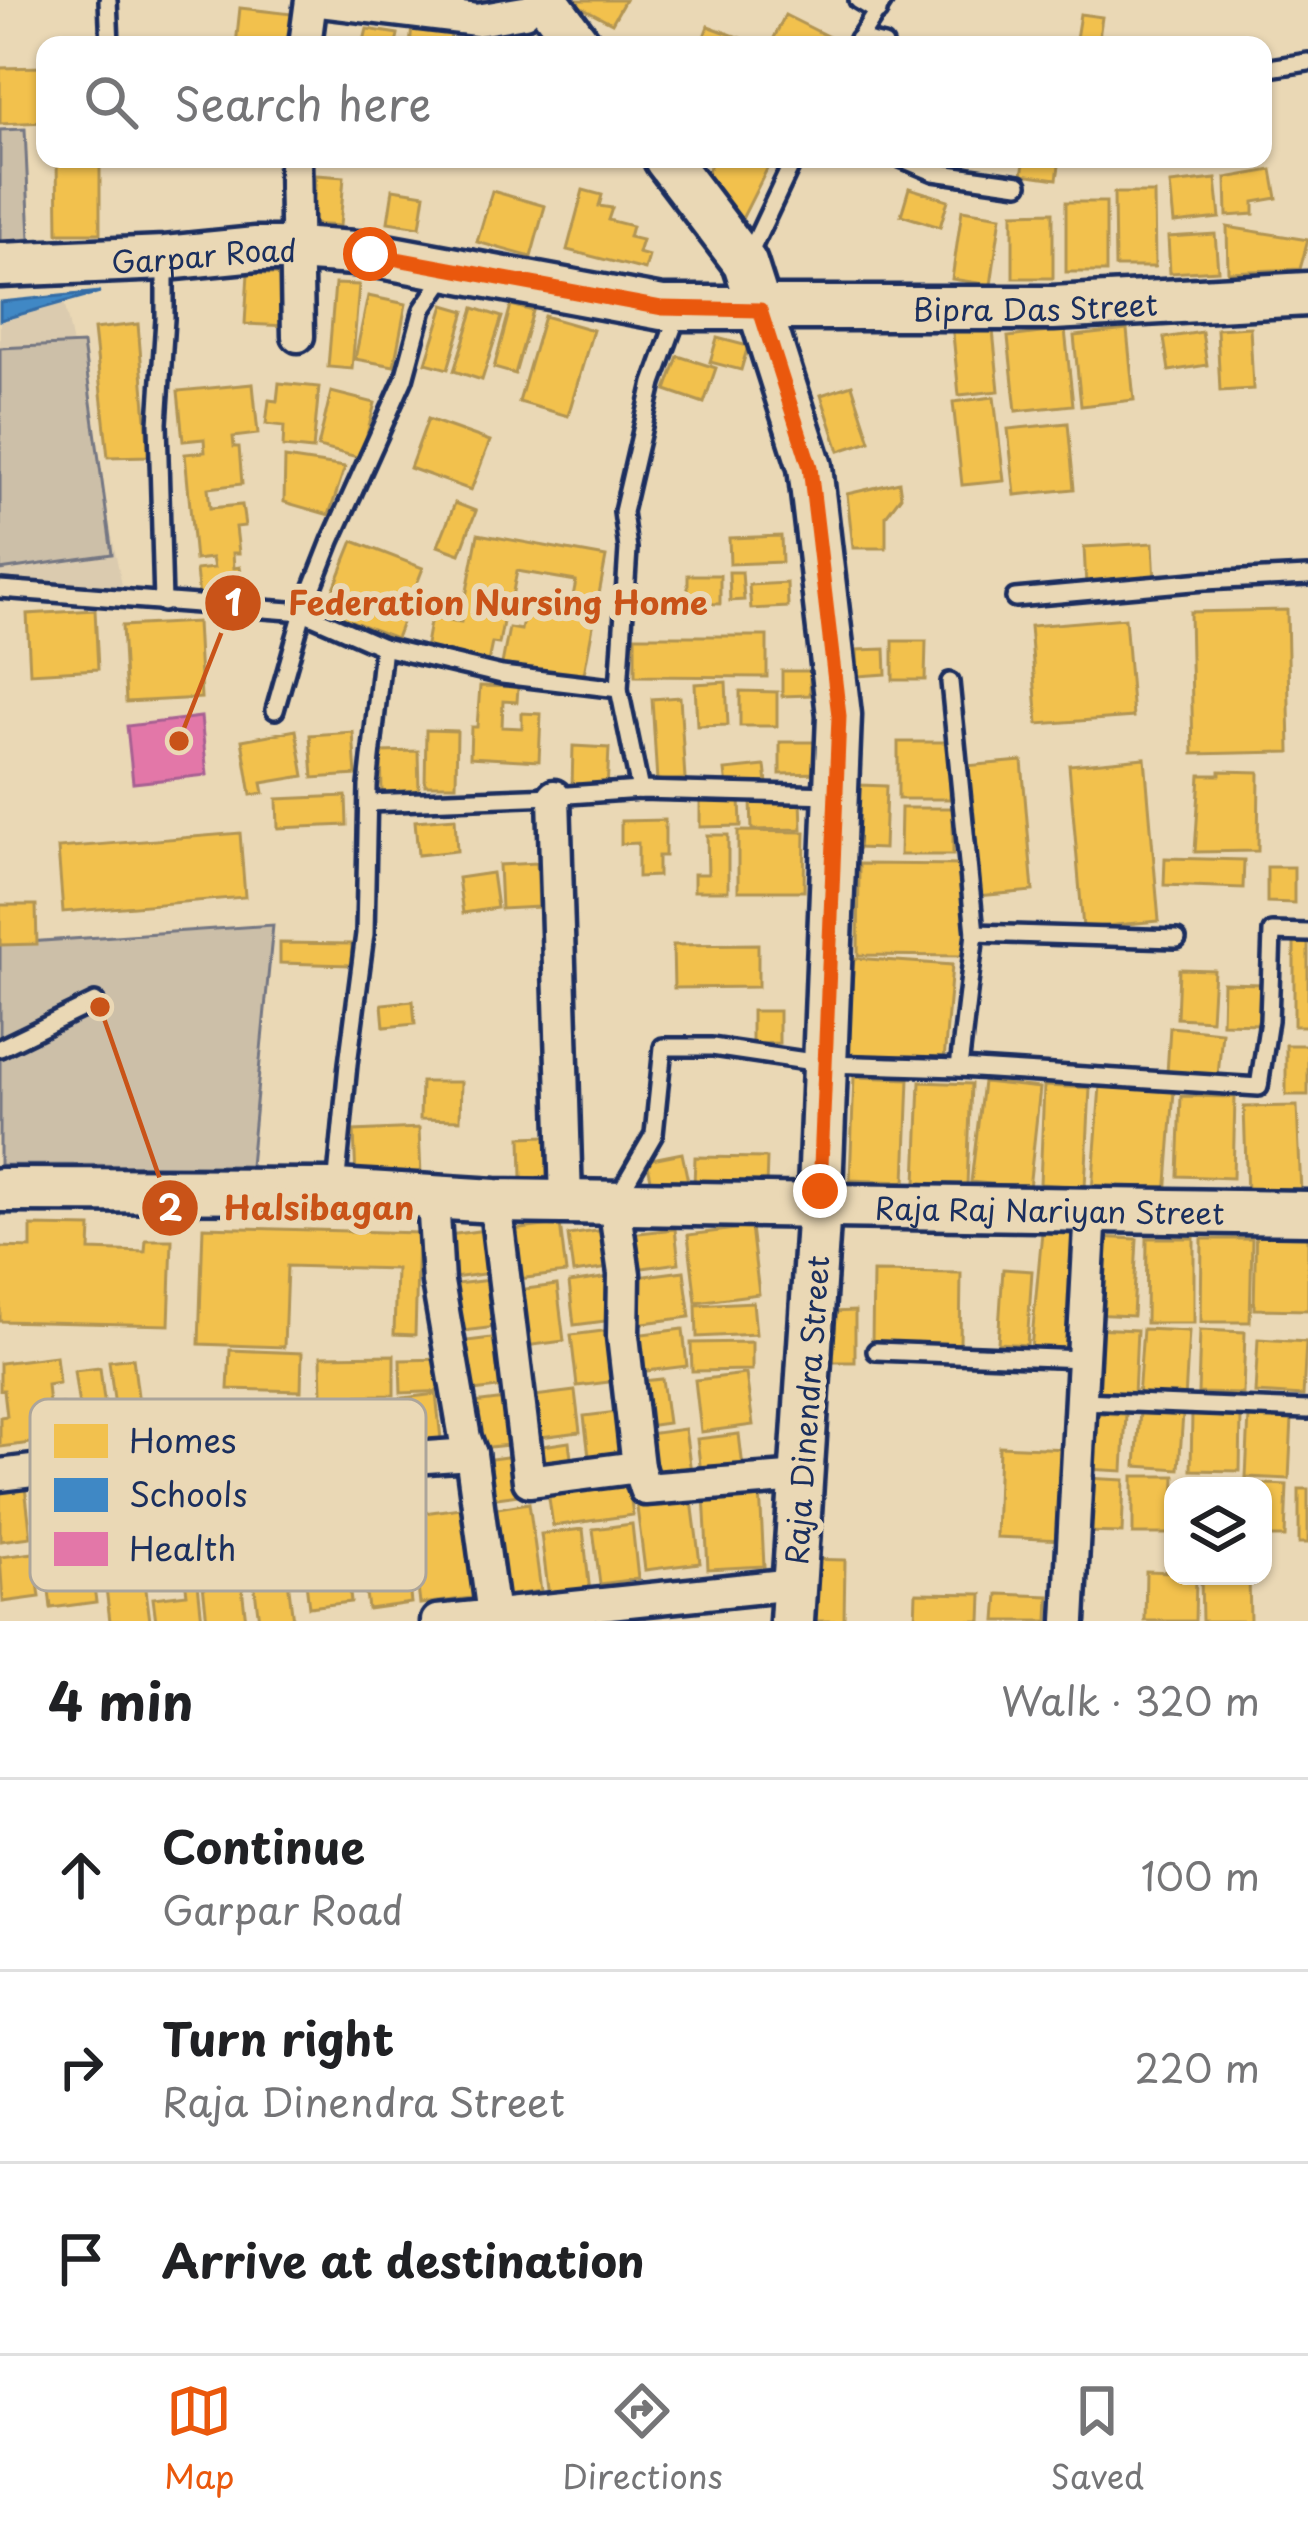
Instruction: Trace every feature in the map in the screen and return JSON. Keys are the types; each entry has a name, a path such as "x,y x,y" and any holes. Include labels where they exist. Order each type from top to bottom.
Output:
{"street":[{"path":"306,36 312,0 477,20 553,14"},
{"path":"295,168 298,336"},
{"name":"Raja Dinendra Street","path":"673,168 745,263 810,467 839,716 819,1207 793,1602"},
{"name":"Garpar Road","path":"0,265 294,249 370,254 662,308 760,310"},
{"name":"Bipra Das Street","path":"760,310 1053,308 1308,294"},
{"path":"554,796 566,1201"},
{"name":"Raja Raj Nariyan Street","path":"0,1190 336,1191 614,1204 1308,1213"},
{"path":"433,1198 438,1282 471,1454 493,1615"},
{"path":"495,1201 530,1481 638,1467"},
{"path":"614,1204 624,1274 623,1336 638,1467 645,1489 801,1477"},
{"path":"1069,1621 1091,1209"},
{"path":"426,1457 471,1454"},
{"path":"0,1474 30,1471"},
{"path":"437,1621 793,1602"}],"lane":[{"path":"108,0 110,36"},
{"path":"858,0 881,6 861,36"},
{"path":"1272,68 1308,62"},
{"path":"745,263 790,168"},
{"path":"924,168 1019,184"},
{"path":"164,602 158,423 166,258"},
{"path":"275,710 303,611 404,379 423,310 452,268"},
{"path":"640,790 619,689 628,549 623,512 653,383 680,308"},
{"path":"1015,598 1308,576"},
{"path":"0,589 303,611 383,646 502,675 619,689"},
{"path":"336,1191 365,934 368,803 383,646"},
{"path":"950,682 975,933 959,1068"},
{"path":"368,803 640,790 838,795"},
{"path":"614,1204 654,1134 663,1047 712,1046 826,1064 1259,1088 1269,1021 1272,932 1308,933"},
{"path":"975,933 1177,939"},
{"path":"0,1048 95,1001"},
{"path":"876,1351 1084,1359"},
{"path":"1081,1401 1308,1411"}],"shaded area":[{"path":"25,129 30,239 0,242 0,130"},
{"path":"63,296 125,600 0,599 0,300"},
{"path":"83,344 112,554 0,570 0,348"},
{"path":"273,925 250,1166 0,1165 0,944"}],"building: Homes":[{"path":"573,0 625,0 612,23"},
{"path":"240,8 292,14 289,36 237,36"},
{"path":"1080,14 1102,17 1099,36 1076,36"},
{"path":"785,15 827,36 775,36"},
{"path":"708,26 735,36 704,36"},
{"path":"412,27 451,30 451,36 411,36"},
{"path":"367,29 398,34 398,36 365,36"},
{"path":"36,67 36,122 0,124 0,68"},
{"path":"57,168 100,168 100,233 58,233"},
{"path":"709,168 768,168 741,221 704,181"},
{"path":"1023,168 1059,168 1057,179 1022,174"},
{"path":"1272,170 1277,198 1254,202 1254,214 1227,216 1226,178"},
{"path":"316,175 344,177 340,226 312,224"},
{"path":"1216,179 1220,218 1174,223 1170,184"},
{"path":"909,188 948,200 940,227 901,215"},
{"path":"393,189 425,194 420,227 388,222"},
{"path":"583,190 602,195 599,206 612,208 608,220 632,226 629,237 642,240 638,253 649,256 645,270 567,250"},
{"path":"492,191 545,206 531,257 477,242"},
{"path":"1114,193 1154,193 1155,267 1115,267"},
{"path":"1066,202 1106,202 1106,272 1066,272"},
{"path":"962,210 1001,216 991,285 952,279"},
{"path":"1053,212 1053,278 1013,278 1013,213"},
{"path":"1227,227 1308,240 1300,269 1228,272"},
{"path":"1215,234 1218,270 1170,273 1168,237"},
{"path":"248,273 290,275 288,326 245,324"},
{"path":"335,284 359,285 352,369 328,367"},
{"path":"368,296 406,304 394,366 355,359"},
{"path":"444,305 465,311 448,369 426,363"},
{"path":"511,305 533,311 515,374 494,368"},
{"path":"474,308 502,317 482,380 454,371"},
{"path":"544,316 593,330 568,416 519,402"},
{"path":"992,320 999,391 959,395 952,324"},
{"path":"138,324 149,456 108,457 94,329"},
{"path":"1250,327 1253,389 1220,391 1217,329"},
{"path":"1065,330 1073,405 1016,411 1008,337"},
{"path":"1127,330 1134,400 1081,406 1074,336"},
{"path":"1202,332 1207,365 1169,371 1164,338"},
{"path":"717,338 748,346 741,370 710,362"},
{"path":"678,356 716,368 704,403 666,390"},
{"path":"279,383 319,387 313,450 283,447 284,426 266,424 269,400 277,401"},
{"path":"253,384 258,434 233,437 234,447 239,447 242,484 208,488 210,508 242,505 245,526 236,527 239,553 233,553 242,582 233,583 234,595 199,598 196,570 214,568 212,558 195,560 185,454 205,452 204,439 183,441 178,391"},
{"path":"852,385 870,441 839,451 821,395"},
{"path":"331,392 375,403 361,458 318,447"},
{"path":"994,397 1004,481 962,485 953,402"},
{"path":"428,419 490,441 471,490 410,468"},
{"path":"1068,423 1074,489 1015,495 1008,429"},
{"path":"285,458 345,467 329,515 284,502"},
{"path":"899,482 901,496 886,516 886,548 853,548 847,494"},
{"path":"455,503 476,511 460,554 438,546"},
{"path":"478,534 606,557 583,679 502,664 509,628 521,630 525,609 569,617 576,581 517,571 508,617 504,616 499,644 492,643 488,662 425,650 431,617 461,622"},
{"path":"781,536 782,562 730,564 729,538"},
{"path":"353,541 423,568 396,638 325,611"},
{"path":"1153,543 1155,583 1086,586 1084,547"},
{"path":"729,572 742,572 744,600 730,601"},
{"path":"688,575 720,575 720,604 688,603"},
{"path":"787,583 788,607 751,609 749,585"},
{"path":"95,610 98,669 30,673 27,614"},
{"path":"1287,610 1290,752 1193,754 1190,612"},
{"path":"1125,618 1133,717 1038,724 1030,626"},
{"path":"197,622 201,698 126,702 122,626"},
{"path":"635,636 767,636 767,677 635,676"},
{"path":"893,641 926,641 925,680 893,680"},
{"path":"885,649 886,674 858,676 857,650"},
{"path":"782,671 810,671 810,695 782,696"},
{"path":"726,682 728,725 697,726 695,684"},
{"path":"480,686 518,687 517,702 503,701 502,727 522,728 522,713 541,714 539,761 470,757"},
{"path":"740,691 777,692 777,726 740,726"},
{"path":"680,697 685,779 657,781 652,699"},
{"path":"296,730 304,776 262,783 264,793 251,795 242,740"},
{"path":"426,730 457,731 456,785 425,785"},
{"path":"353,732 356,775 313,778 310,735"},
{"path":"780,742 822,742 822,773 780,774"},
{"path":"898,742 950,742 950,799 898,799"},
{"path":"573,746 609,748 607,791 572,789"},
{"path":"418,751 419,792 382,793 381,752"},
{"path":"1145,758 1159,921 1083,928 1069,765"},
{"path":"1022,761 1033,891 976,896 965,766"},
{"path":"765,766 767,784 727,788 725,770"},
{"path":"1220,771 1259,772 1258,851 1195,852 1200,775 1220,775"},
{"path":"859,785 886,786 884,849 857,848"},
{"path":"346,796 347,825 278,828 277,799"},
{"path":"740,798 741,826 700,827 700,799"},
{"path":"801,799 802,829 752,830 751,801"},
{"path":"901,808 953,808 953,855 900,855"},
{"path":"455,818 457,851 418,855 415,821"},
{"path":"665,820 665,856 658,856 658,876 638,877 638,843 621,844 621,821"},
{"path":"738,831 805,832 804,891 738,891"},
{"path":"240,833 245,897 63,912 58,848"},
{"path":"707,835 728,835 728,891 694,891 694,874 708,874"},
{"path":"1165,858 1244,860 1243,888 1164,885"},
{"path":"537,863 539,907 501,909 499,865"},
{"path":"859,864 966,865 965,956 858,955"},
{"path":"1267,867 1294,867 1294,903 1267,902"},
{"path":"492,873 497,908 463,913 458,878"},
{"path":"0,905 36,905 37,944 0,945"},
{"path":"1294,941 1308,941 1308,1026 1294,1026"},
{"path":"280,943 352,944 351,965 280,963"},
{"path":"758,944 758,987 674,988 673,945"},
{"path":"854,958 952,965 944,1061 847,1054"},
{"path":"1179,969 1214,970 1211,1020 1177,1018"},
{"path":"1223,983 1263,984 1262,1024 1222,1023"},
{"path":"413,1001 415,1024 384,1027 382,1004"},
{"path":"752,1011 779,1011 779,1043 752,1044"},
{"path":"1170,1027 1222,1032 1218,1076 1167,1073"},
{"path":"1286,1045 1308,1045 1308,1095 1286,1095"},
{"path":"854,1077 909,1079 905,1182 850,1180"},
{"path":"421,1082 461,1082 460,1120 420,1119"},
{"path":"920,1082 971,1084 967,1185 916,1183"},
{"path":"983,1082 1040,1088 1029,1188 971,1182"},
{"path":"1044,1086 1090,1088 1085,1187 1040,1184"},
{"path":"1100,1086 1174,1091 1166,1196 1092,1191"},
{"path":"1181,1096 1235,1097 1233,1178 1178,1176"},
{"path":"1297,1106 1301,1192 1247,1195 1244,1107"},
{"path":"419,1128 421,1176 356,1180 354,1131"},
{"path":"547,1136 548,1177 522,1178 521,1137"},
{"path":"682,1153 689,1186 654,1193 647,1160"},
{"path":"695,1157 767,1158 766,1188 694,1186"},
{"path":"1256,1220 1308,1220 1308,1310 1254,1309"},
{"path":"560,1224 566,1273 510,1280 504,1231"},
{"path":"31,1226 91,1227 90,1250 145,1252 146,1240 172,1240 169,1325 0,1321 0,1247 31,1248"},
{"path":"203,1227 418,1233 415,1335 394,1334 396,1269 287,1266 284,1347 199,1344"},
{"path":"751,1227 759,1294 696,1302 688,1235"},
{"path":"493,1229 498,1272 446,1279 441,1236"},
{"path":"612,1229 617,1267 573,1273 568,1235"},
{"path":"675,1229 679,1263 635,1269 630,1234"},
{"path":"1042,1232 1086,1236 1075,1352 1031,1349"},
{"path":"1094,1237 1137,1239 1133,1316 1090,1314"},
{"path":"1147,1238 1194,1238 1194,1323 1146,1323"},
{"path":"1202,1239 1252,1239 1250,1322 1201,1322"},
{"path":"1003,1269 1032,1271 1027,1345 998,1343"},
{"path":"684,1271 690,1317 635,1324 629,1278"},
{"path":"873,1272 961,1273 960,1344 872,1343"},
{"path":"616,1276 621,1319 574,1325 569,1283"},
{"path":"498,1279 504,1326 455,1332 448,1285"},
{"path":"557,1285 564,1341 525,1346 518,1290"},
{"path":"753,1302 756,1334 697,1337 696,1305"},
{"path":"855,1311 855,1362 831,1362 831,1312"},
{"path":"1092,1328 1137,1330 1134,1395 1089,1394"},
{"path":"619,1329 625,1380 577,1386 571,1335"},
{"path":"683,1329 687,1366 630,1373 626,1336"},
{"path":"1143,1329 1189,1331 1185,1400 1138,1397"},
{"path":"1200,1330 1245,1332 1243,1394 1198,1393"},
{"path":"508,1336 514,1386 465,1392 459,1342"},
{"path":"1258,1339 1306,1342 1303,1396 1255,1393"},
{"path":"752,1342 752,1370 692,1371 691,1343"},
{"path":"230,1350 302,1353 301,1391 228,1389"},
{"path":"394,1355 394,1395 322,1396 321,1356"},
{"path":"56,1356 59,1383 47,1385 48,1399 30,1399 30,1443 0,1447 0,1417 7,1416 0,1363"},
{"path":"133,1358 138,1399 114,1399 109,1361"},
{"path":"447,1359 448,1391 401,1393 400,1360"},
{"path":"100,1368 104,1399 78,1399 74,1371"},
{"path":"746,1374 753,1425 701,1432 695,1380"},
{"path":"662,1379 668,1423 639,1427 633,1382"},
{"path":"575,1391 580,1432 532,1438 526,1397"},
{"path":"436,1394 441,1439 426,1441 426,1399 396,1399"},
{"path":"514,1398 519,1444 479,1448 473,1403"},
{"path":"626,1411 632,1459 590,1464 584,1416"},
{"path":"1140,1411 1183,1414 1179,1469 1136,1466"},
{"path":"1089,1413 1126,1414 1123,1471 1086,1469"},
{"path":"1192,1413 1241,1414 1240,1471 1191,1470"},
{"path":"1249,1416 1292,1418 1289,1479 1246,1477"},
{"path":"685,1429 691,1472 647,1478 641,1435"},
{"path":"739,1434 744,1476 702,1482 697,1439"},
{"path":"569,1442 572,1466 532,1472 529,1448"},
{"path":"999,1446 1067,1449 1064,1540 996,1537"},
{"path":"521,1455 526,1494 489,1499 484,1460"},
{"path":"627,1473 633,1515 553,1526 547,1484"},
{"path":"1133,1476 1175,1476 1164,1477 1164,1534 1133,1534"},
{"path":"1084,1478 1124,1480 1122,1533 1082,1532"},
{"path":"24,1479 30,1537 0,1541 0,1483"},
{"path":"1272,1484 1287,1485 1285,1537 1272,1537"},
{"path":"1299,1489 1308,1489 1308,1543 1299,1543"},
{"path":"760,1490 764,1566 708,1569 704,1494"},
{"path":"691,1493 700,1563 645,1570 636,1500"},
{"path":"529,1503 541,1591 498,1597 485,1510"},
{"path":"468,1507 480,1597 420,1604 418,1591 426,1591 426,1513"},
{"path":"632,1524 638,1579 600,1584 593,1529"},
{"path":"583,1529 590,1593 549,1597 541,1534"},
{"path":"30,1553 30,1591 39,1591 40,1597 3,1602 0,1557"},
{"path":"803,1559 845,1560 844,1621 801,1621"},
{"path":"1146,1571 1164,1572 1164,1585 1196,1585 1195,1621 1145,1621"},
{"path":"1201,1585 1249,1585 1250,1621 1202,1621"},
{"path":"49,1591 95,1591 96,1602 51,1608"},
{"path":"106,1591 146,1591 150,1621 110,1621"},
{"path":"199,1591 202,1621 156,1621 153,1598"},
{"path":"204,1591 242,1591 246,1621 207,1621"},
{"path":"255,1591 289,1591 293,1621 259,1621"},
{"path":"307,1591 350,1591 351,1602 309,1607"},
{"path":"366,1591 410,1591 411,1603 368,1609"},
{"path":"916,1593 982,1594 981,1621 915,1621"},
{"path":"998,1594 1049,1596 1048,1621 996,1621"}],"building: Schools":[{"path":"100,292 0,320 0,302"}],"building: Health":[{"path":"201,717 207,775 133,783 127,726"}],"place":[{"name":"Federation Nursing Home","path":"179,741"},
{"name":"Halsibagan","path":"100,1007"}],"route":[{"path":"370,254 662,308 760,310 810,467 839,716 820,1191"}]}
